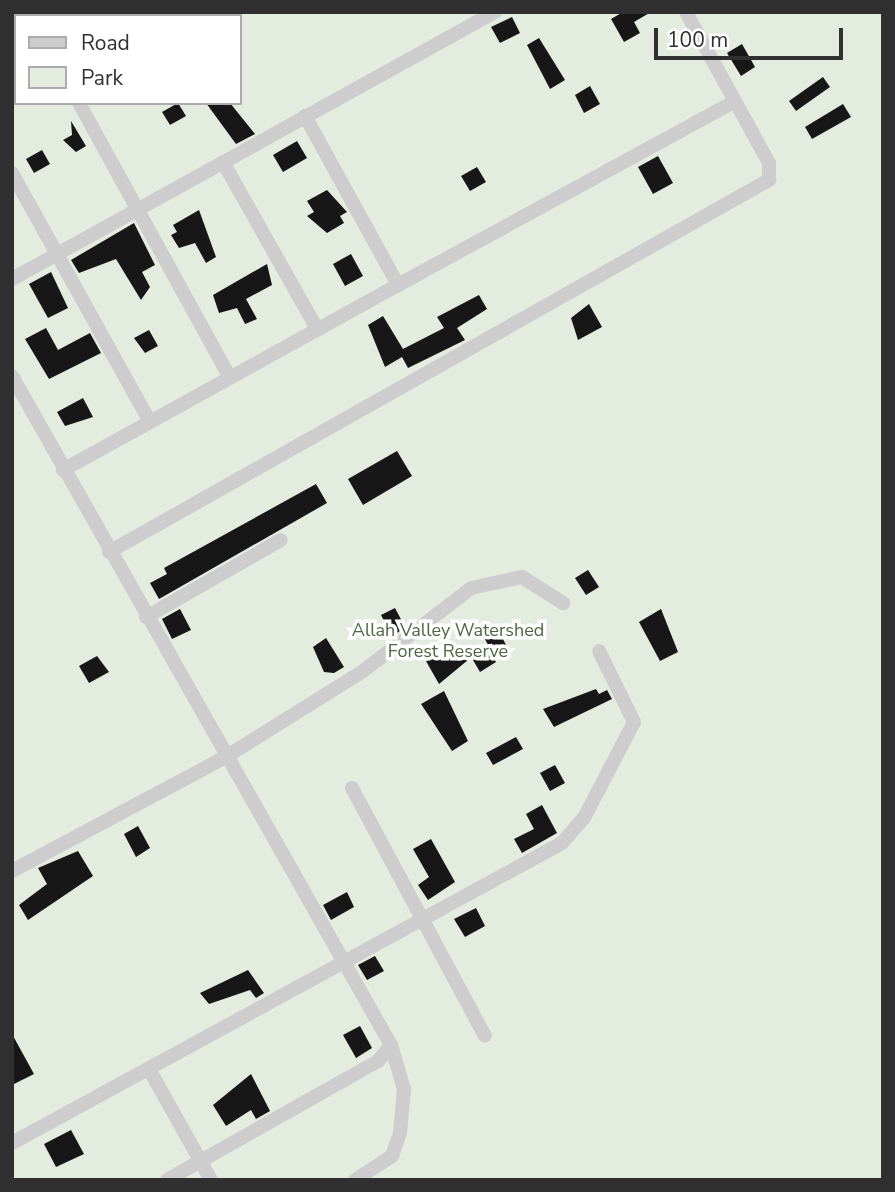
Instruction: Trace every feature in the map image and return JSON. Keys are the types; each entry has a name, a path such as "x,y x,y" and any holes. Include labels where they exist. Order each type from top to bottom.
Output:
{"street":[{"path":"12,279 495,12"},
{"path":"109,552 769,180 769,163 686,12"},
{"path":"63,470 229,376 734,102"},
{"path":"80,105 229,376"},
{"path":"305,116 398,285"},
{"path":"223,162 317,329"},
{"path":"12,173 149,421"},
{"path":"12,376 224,758 391,1045 404,1089 400,1133 392,1157 355,1180"},
{"path":"146,617 281,540"},
{"path":"12,871 224,758 363,671 471,588 522,577 562,603"},
{"path":"12,1143 426,922 562,844 584,818 634,722 599,651"},
{"path":"352,788 485,1035"},
{"path":"167,1180 378,1061 391,1045"},
{"path":"149,1069 211,1180"}],"green space":[{"name":"Allah Valley Watershed Forest Reserve","path":"12,12 883,12 883,1180 12,1180"}],"building":[{"path":"623,12 651,12 634,22 640,33 624,42 611,19"},
{"path":"512,17 520,33 500,43 491,27"},
{"path":"539,38 565,80 550,89 527,45"},
{"path":"742,44 755,67 741,76 727,53"},
{"path":"823,77 830,87 796,111 789,101"},
{"path":"590,86 600,104 584,113 575,95"},
{"path":"843,104 851,117 812,139 805,127"},
{"path":"179,105 186,116 170,125 162,112"},
{"path":"207,105 232,105 255,134 236,144"},
{"path":"71,121 86,146 76,152 63,140 72,135"},
{"path":"297,141 307,158 283,172 273,155"},
{"path":"42,150 50,164 34,173 26,159"},
{"path":"658,156 673,183 653,194 638,167"},
{"path":"477,167 486,182 470,191 461,176"},
{"path":"327,190 347,212 340,216 344,223 327,233 307,216 314,212 307,201"},
{"path":"199,210 216,257 206,263 195,243 179,248 171,235 177,232 173,225"},
{"path":"134,223 155,265 142,272 150,287 141,300 116,259 79,273 71,260"},
{"path":"351,254 363,276 345,286 333,264"},
{"path":"267,264 272,285 246,299 257,319 245,324 237,308 219,313 213,295"},
{"path":"51,272 68,308 48,318 29,284"},
{"path":"479,295 487,309 457,328 465,340 408,368 402,357 385,367 368,325 383,316 403,349 444,328 437,317"},
{"path":"589,304 602,327 578,340 571,318"},
{"path":"46,328 58,350 90,333 101,353 49,379 25,339"},
{"path":"149,330 158,346 145,353 134,338"},
{"path":"83,398 93,417 65,426 57,412"},
{"path":"397,451 412,476 363,505 348,479"},
{"path":"316,484 327,503 159,599 150,583 167,574 164,568"},
{"path":"588,570 599,587 586,595 575,578"},
{"path":"395,608 405,627 392,637 381,615"},
{"path":"180,609 191,630 172,639 162,619"},
{"path":"661,609 678,652 660,661 639,622"},
{"path":"496,625 506,645 492,652 481,632"},
{"path":"326,638 344,667 334,673 324,672 313,647"},
{"path":"462,649 468,660 439,684 426,661"},
{"path":"489,650 496,662 480,672 473,660"},
{"path":"97,656 109,672 89,683 79,666"},
{"path":"596,689 599,694 607,690 612,699 554,727 543,709"},
{"path":"444,691 468,741 452,751 421,704"},
{"path":"516,737 523,749 493,765 486,753"},
{"path":"555,765 565,783 550,791 540,773"},
{"path":"542,805 557,833 522,853 514,839 534,829 526,814"},
{"path":"138,826 150,848 136,857 124,834"},
{"path":"431,839 455,882 428,900 418,885 429,877 413,849"},
{"path":"78,851 93,876 28,920 19,905 47,884 38,868"},
{"path":"347,892 354,907 331,920 323,905"},
{"path":"476,908 485,926 465,937 454,919"},
{"path":"375,956 384,971 367,980 358,965"},
{"path":"248,970 264,993 256,998 250,990 209,1004 200,993"},
{"path":"360,1026 372,1048 356,1058 343,1035"},
{"path":"12,1034 34,1074 12,1085"},
{"path":"251,1074 270,1111 256,1119 251,1110 226,1126 213,1105"},
{"path":"71,1130 84,1154 56,1167 44,1144"}]}
